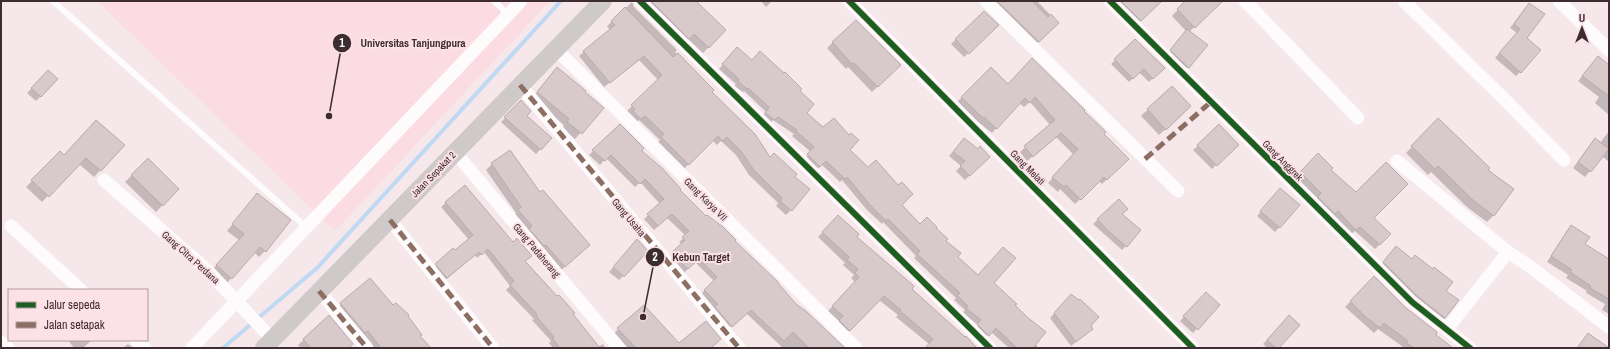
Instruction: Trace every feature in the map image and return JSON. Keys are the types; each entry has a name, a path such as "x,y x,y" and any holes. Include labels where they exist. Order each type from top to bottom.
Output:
{"street":[{"path":"192,348 521,1"},
{"name":"Jalan Sepakat 2","path":"266,338 319,291 390,220 603,1"},
{"path":"640,1 990,348"},
{"name":"Gang Melati","path":"849,1 1193,348"},
{"path":"986,1 1178,191"},
{"name":"Gang Anggrek","path":"1110,1 1412,302 1470,348"},
{"path":"1245,1 1358,118"},
{"path":"1404,1 1564,160"},
{"path":"1559,1 1609,50"},
{"name":"Gang Karya VII","path":"556,49 856,348"},
{"name":"Gang Usaha","path":"520,86 739,348"},
{"name":"Gang Padaherang","path":"455,152 618,348"},
{"path":"1397,161 1508,252 1532,268 1609,327"},
{"name":"Gang Citra Perdana","path":"104,180 208,271 248,312 266,338"},
{"path":"390,220 493,348"},
{"path":"11,226 80,289"},
{"path":"1447,329 1508,252"},
{"path":"319,291 367,348"},
{"path":"137,341 145,348"},
{"path":"1,342 8,348"}],"lane":[{"path":"53,1 306,227"},
{"path":"494,1 508,14"}],"shaded area":[{"path":"97,1 550,1 335,231"}],"building":[{"path":"651,1 696,1 726,30 709,48 694,34 689,39"},
{"path":"997,1 1032,1 1048,17 1051,14 1059,23 1039,42"},
{"path":"1121,1 1162,1 1141,21"},
{"path":"1185,1 1223,1 1195,28 1177,9"},
{"path":"1529,3 1545,14 1527,38 1541,50 1521,73 1499,53 1520,29 1514,24"},
{"path":"625,7 673,57 678,53 714,90 712,92 755,134 770,157 774,153 797,174 795,177 810,189 792,211 780,201 782,198 754,170 740,150 727,137 722,141 718,136 689,165 661,137 664,134 645,116 641,119 633,111 635,109 631,105 662,75 644,56 610,83 583,51 615,25 611,21"},
{"path":"984,11 999,25 969,54 955,39"},
{"path":"856,20 901,65 878,87 854,63 852,64 832,42"},
{"path":"1187,29 1208,45 1189,68 1170,50"},
{"path":"1135,39 1165,68 1153,79 1144,69 1133,79 1114,59"},
{"path":"737,47 752,60 760,51 784,73 785,72 802,89 800,91 814,104 807,113 823,127 834,118 849,135 851,133 859,140 850,150 868,167 876,160 898,185 902,182 913,194 902,205 920,224 927,217 948,239 946,241 961,253 958,257 978,275 1003,247 1016,258 994,283 1017,304 1015,305 1027,317 1046,332 1033,348 1017,348 996,328 989,336 977,324 981,320 966,308 968,306 957,295 960,293 917,254 920,251 888,219 886,221 871,206 847,177 845,179 826,161 820,167 807,154 814,147 796,131 797,130 778,117 775,120 765,113 769,107 738,81 739,79 722,64"},
{"path":"1598,56 1609,65 1609,96 1582,76"},
{"path":"1032,58 1085,110 1084,111 1106,132 1104,134 1129,159 1107,180 1104,177 1081,200 1066,185 1064,187 1052,177 1078,149 1061,133 1033,157 1024,146 1055,120 1035,97 1030,103 1025,98 997,129 961,97 991,67 1008,84"},
{"path":"557,67 604,108 582,134 567,122 569,119 537,92"},
{"path":"48,70 58,79 41,97 31,88"},
{"path":"1172,86 1191,106 1166,130 1147,109"},
{"path":"521,100 531,111 527,116 552,138 541,150 504,117"},
{"path":"1438,118 1490,168 1488,170 1514,189 1494,216 1474,201 1438,166 1435,169 1411,146"},
{"path":"96,120 125,145 101,171 86,158 49,197 31,180 60,151 64,155"},
{"path":"620,124 644,148 642,151 663,169 681,189 680,190 706,216 707,215 723,227 736,240 735,241 778,282 796,304 807,312 845,348 809,348 793,332 784,341 751,310 732,327 715,307 718,304 704,290 717,277 699,259 688,269 671,253 685,240 682,237 689,231 672,214 658,226 647,214 664,199 645,179 640,184 611,155 605,161 592,150"},
{"path":"1219,124 1239,145 1217,166 1197,145"},
{"path":"964,138 978,149 980,146 990,157 970,176 960,166 965,161 953,152"},
{"path":"1595,138 1609,149 1591,172 1578,162"},
{"path":"510,150 540,192 543,190 590,245 565,267 546,245 544,246 529,229 532,226 518,210 521,207 491,163"},
{"path":"1318,153 1333,168 1331,170 1356,192 1386,162 1408,184 1374,218 1391,234 1380,245 1360,227 1356,230 1338,211 1335,214 1318,197 1321,193 1300,172"},
{"path":"148,158 179,189 163,206 131,175"},
{"path":"465,185 513,242 517,238 532,256 525,261 575,313 573,314 600,348 560,348 552,338 554,337 536,316 537,314 510,285 514,281 488,249 482,255 479,252 447,278 435,264 453,248 455,250 473,235 445,202"},
{"path":"1280,188 1300,205 1280,228 1260,211"},
{"path":"257,193 291,220 266,252 260,247 232,279 216,265 244,234 232,224"},
{"path":"1119,199 1128,209 1122,214 1141,230 1127,247 1107,230 1097,219"},
{"path":"838,215 859,234 857,237 914,286 912,289 965,337 966,336 977,348 925,348 933,339 884,296 850,331 839,320 843,316 832,306 859,277 855,273 858,269 847,260 849,257 822,232"},
{"path":"1571,225 1590,237 1585,244 1609,259 1609,299 1590,288 1591,286 1570,272 1572,270 1551,256"},
{"path":"637,239 648,251 624,277 613,267"},
{"path":"1396,246 1412,259 1415,255 1433,269 1434,267 1453,282 1446,291 1459,300 1445,318 1417,296 1383,262"},
{"path":"1374,276 1406,308 1437,332 1436,335 1453,348 1414,348 1406,343 1408,341 1384,323 1380,328 1367,318 1350,301"},
{"path":"370,278 393,305 396,303 409,315 408,316 422,335 420,336 431,348 381,348 368,331 365,333 340,303"},
{"path":"1206,292 1220,305 1198,330 1183,316"},
{"path":"1071,294 1079,300 1080,299 1099,317 1091,326 1093,329 1076,342 1054,313"},
{"path":"644,305 679,343 706,321 721,339 711,348 636,348 617,328"},
{"path":"329,315 353,344 349,348 311,348 303,339"},
{"path":"1289,315 1300,325 1279,348 1276,348 1267,340"},
{"path":"1588,333 1609,348 1577,348"}],"waterway":[{"path":"223,348 317,268 561,1"}],"marked path":[{"path":"520,85 739,348"},
{"path":"1145,159 1211,102"},
{"path":"390,220 493,348"},
{"path":"319,291 367,348"}],"cycle path":[{"path":"640,1 990,348"},
{"path":"849,1 1193,348"},
{"path":"1110,1 1412,302 1470,348"}],"place":[{"name":"Universitas Tanjungpura","path":"329,116"},
{"name":"Kebun Target","path":"643,317"}]}
